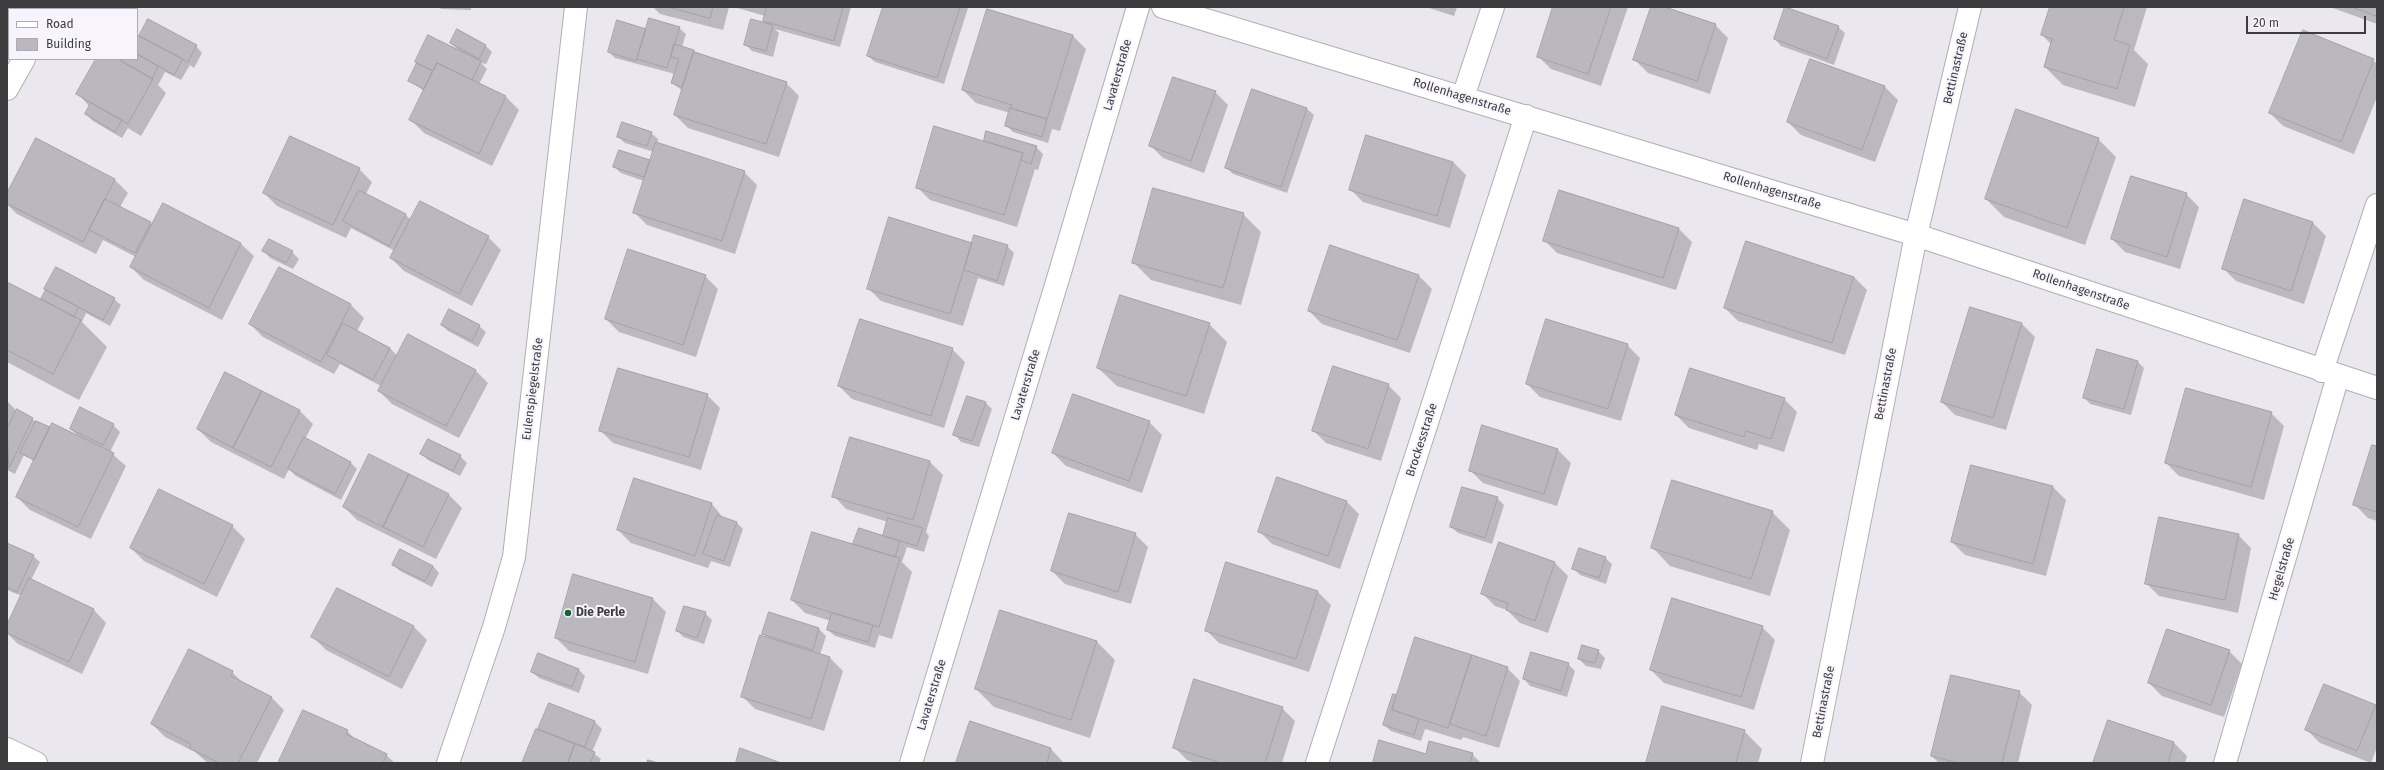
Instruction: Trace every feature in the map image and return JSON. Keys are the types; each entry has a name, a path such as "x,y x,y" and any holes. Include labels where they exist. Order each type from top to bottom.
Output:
{"street":[{"name":"Eulenspiegelstraße","path":"448,763 494,628 514,557 576,7"},
{"name":"Lavaterstraße","path":"911,763 1060,272 1138,7"},
{"name":"Rollenhagenstraße","path":"1163,7 1916,235 2377,388"},
{"path":"1463,97 1493,7"},
{"name":"Bettinastraße","path":"1812,763 1916,235 1970,7"},
{"path":"7,89 23,60"},
{"name":"Brockesstraße","path":"1317,763 1526,116"},
{"name":"Hegelstraße","path":"2225,763 2330,373 2377,206"},
{"path":"7,749 36,763"}],"building":[{"path":"668,7 713,7 710,18"},
{"path":"767,7 843,7 834,41 763,21"},
{"path":"883,7 960,7 937,78 867,56"},
{"path":"1553,7 1611,7 1588,74 1537,57"},
{"path":"1651,7 1665,7 1716,24 1697,81 1633,60"},
{"path":"1785,7 1839,26 1827,59 1774,39"},
{"path":"2050,7 2124,7 2114,40 2130,45 2117,89 2044,67 2052,39 2041,35"},
{"path":"2352,7 2377,7 2377,16"},
{"path":"987,9 1073,35 1047,119 1010,108 1012,105 962,90"},
{"path":"649,18 680,27 667,68 637,59"},
{"path":"148,19 197,45 188,62 139,36"},
{"path":"751,19 773,25 766,51 744,45"},
{"path":"617,20 646,29 636,61 608,52"},
{"path":"457,29 486,45 479,59 450,43"},
{"path":"2303,30 2374,59 2341,142 2269,113"},
{"path":"428,35 481,61 472,80 437,63 433,71 415,62"},
{"path":"138,36 183,59 174,75 138,55"},
{"path":"674,44 694,50 682,87 671,83 679,59 671,57"},
{"path":"694,52 787,82 766,144 674,115"},
{"path":"138,55 158,66 152,79 120,60 138,60"},
{"path":"1810,59 1885,86 1862,150 1787,122"},
{"path":"95,60 120,60 153,79 128,124 76,94"},
{"path":"417,63 433,71 424,89 408,81"},
{"path":"437,63 506,96 479,154 409,120"},
{"path":"1173,77 1216,91 1191,161 1149,146"},
{"path":"1252,89 1307,108 1281,187 1225,168"},
{"path":"91,103 122,120 115,132 85,114"},
{"path":"1010,108 1047,119 1042,137 1005,126"},
{"path":"2016,109 2099,138 2067,228 1985,199"},
{"path":"622,122 652,132 647,146 617,137"},
{"path":"934,126 1023,153 1004,215 916,188"},
{"path":"986,131 1037,146 1031,164 1021,160 1023,153 984,141"},
{"path":"1366,135 1453,162 1437,216 1349,190"},
{"path":"290,136 360,168 333,225 263,193"},
{"path":"36,138 115,179 83,242 7,204 7,193"},
{"path":"656,142 745,171 722,241 633,213"},
{"path":"619,150 650,160 644,177 613,167"},
{"path":"2131,176 2187,193 2167,257 2111,239"},
{"path":"1153,188 1244,213 1223,288 1132,263"},
{"path":"359,190 406,214 389,246 343,221"},
{"path":"1559,190 1679,228 1663,278 1543,241"},
{"path":"105,199 151,222 135,253 89,230"},
{"path":"2244,199 2313,222 2291,291 2222,269"},
{"path":"420,201 489,236 459,294 390,258"},
{"path":"163,203 241,243 209,308 130,267"},
{"path":"889,217 972,243 950,314 867,289"},
{"path":"974,235 1008,245 997,281 964,270"},
{"path":"269,239 293,251 286,263 262,251"},
{"path":"1746,241 1854,277 1832,343 1724,308"},
{"path":"1330,245 1419,275 1397,340 1308,311"},
{"path":"628,249 706,275 683,345 605,319"},
{"path":"56,267 115,298 103,320 44,289"},
{"path":"279,267 351,304 321,362 249,324"},
{"path":"7,282 81,320 53,374 7,350"},
{"path":"46,290 79,307 74,317 41,299"},
{"path":"1120,295 1210,323 1186,396 1097,368"},
{"path":"1970,307 2022,323 1993,418 1941,402"},
{"path":"449,309 480,325 472,341 441,325"},
{"path":"860,319 953,348 931,416 838,386"},
{"path":"1546,319 1628,344 1608,409 1526,384"},
{"path":"343,323 390,348 373,380 327,355"},
{"path":"408,334 476,370 446,426 378,391"},
{"path":"2097,349 2138,361 2124,409 2083,398"},
{"path":"1333,366 1389,384 1368,449 1312,431"},
{"path":"618,368 708,394 689,457 599,431"},
{"path":"1690,368 1785,398 1771,439 1746,431 1744,437 1675,415"},
{"path":"225,372 262,391 233,448 197,429"},
{"path":"2186,388 2272,412 2251,487 2165,463"},
{"path":"262,391 300,410 271,467 233,448"},
{"path":"1073,394 1150,421 1129,481 1052,453"},
{"path":"967,396 986,402 972,441 953,435"},
{"path":"80,407 114,424 103,445 70,429"},
{"path":"17,409 33,418 9,468 7,429"},
{"path":"36,421 50,427 34,460 20,453"},
{"path":"52,423 114,453 78,527 16,497"},
{"path":"1482,425 1558,449 1544,494 1469,471"},
{"path":"304,437 351,462 335,494 288,469"},
{"path":"850,437 930,461 913,520 832,497"},
{"path":"428,439 461,455 453,471 420,454"},
{"path":"2372,445 2377,446 2377,512 2353,505"},
{"path":"369,454 409,474 383,527 343,507"},
{"path":"1971,465 2053,486 2033,564 1951,542"},
{"path":"409,474 449,494 423,547 383,527"},
{"path":"1277,477 1347,501 1328,556 1258,532"},
{"path":"634,478 712,503 695,556 617,530"},
{"path":"1672,480 1773,511 1751,579 1651,548"},
{"path":"1462,487 1498,497 1485,538 1450,527"},
{"path":"159,489 233,525 204,584 130,548"},
{"path":"1069,513 1136,533 1118,592 1051,571"},
{"path":"717,515 737,522 724,561 703,554"},
{"path":"2159,517 2239,534 2225,600 2145,584"},
{"path":"888,518 923,528 917,546 883,536"},
{"path":"859,528 900,541 895,557 853,544"},
{"path":"812,532 900,558 879,627 791,600"},
{"path":"1499,542 1555,562 1535,621 1506,610 1508,603 1481,594"},
{"path":"7,543 34,555 17,592 7,587"},
{"path":"1579,548 1606,557 1599,578 1572,569"},
{"path":"400,549 433,566 425,581 392,565"},
{"path":"1226,562 1318,591 1296,659 1205,631"},
{"path":"573,574 653,598 635,662 555,638"},
{"path":"29,578 94,609 69,662 7,633 7,625"},
{"path":"337,588 414,626 389,677 311,637"},
{"path":"1672,598 1763,626 1741,697 1650,670"},
{"path":"684,606 706,612 697,638 676,631"},
{"path":"1000,610 1097,641 1071,720 975,689"},
{"path":"769,612 819,628 813,650 762,634"},
{"path":"832,613 873,625 868,642 827,630"},
{"path":"2167,629 2230,650 2211,705 2148,683"},
{"path":"760,635 830,657 811,719 741,697"},
{"path":"1415,637 1472,655 1448,728 1392,710"},
{"path":"1582,645 1599,650 1595,663 1578,659"},
{"path":"189,649 233,671 231,676 272,697 238,763 219,763 189,748 191,744 151,724"},
{"path":"1531,652 1569,663 1561,691 1523,679"},
{"path":"538,653 579,669 572,687 531,672"},
{"path":"1472,655 1508,667 1486,736 1450,724"},
{"path":"1951,675 2020,691 2002,763 1958,763 1931,756"},
{"path":"1194,679 1283,707 1265,763 1221,763 1173,748"},
{"path":"2324,684 2376,705 2357,751 2305,730"},
{"path":"1393,694 1396,695 1392,710 1419,719 1414,735 1383,725"},
{"path":"549,703 595,721 585,747 538,729"},
{"path":"1662,706 1745,730 1736,763 1646,763"},
{"path":"303,710 348,730 346,734 387,754 383,763 278,763"},
{"path":"2108,720 2174,742 2168,763 2093,763"},
{"path":"970,721 1051,748 1047,763 956,763"},
{"path":"536,729 575,744 568,763 522,763"},
{"path":"1379,740 1426,754 1429,741 1473,753 1470,763 1373,763"},
{"path":"575,744 595,752 590,763 568,763"},
{"path":"740,748 781,763 736,763"},
{"path":"648,760 658,763 647,763"}],"place":[{"name":"Die Perle","path":"568,613"}]}
